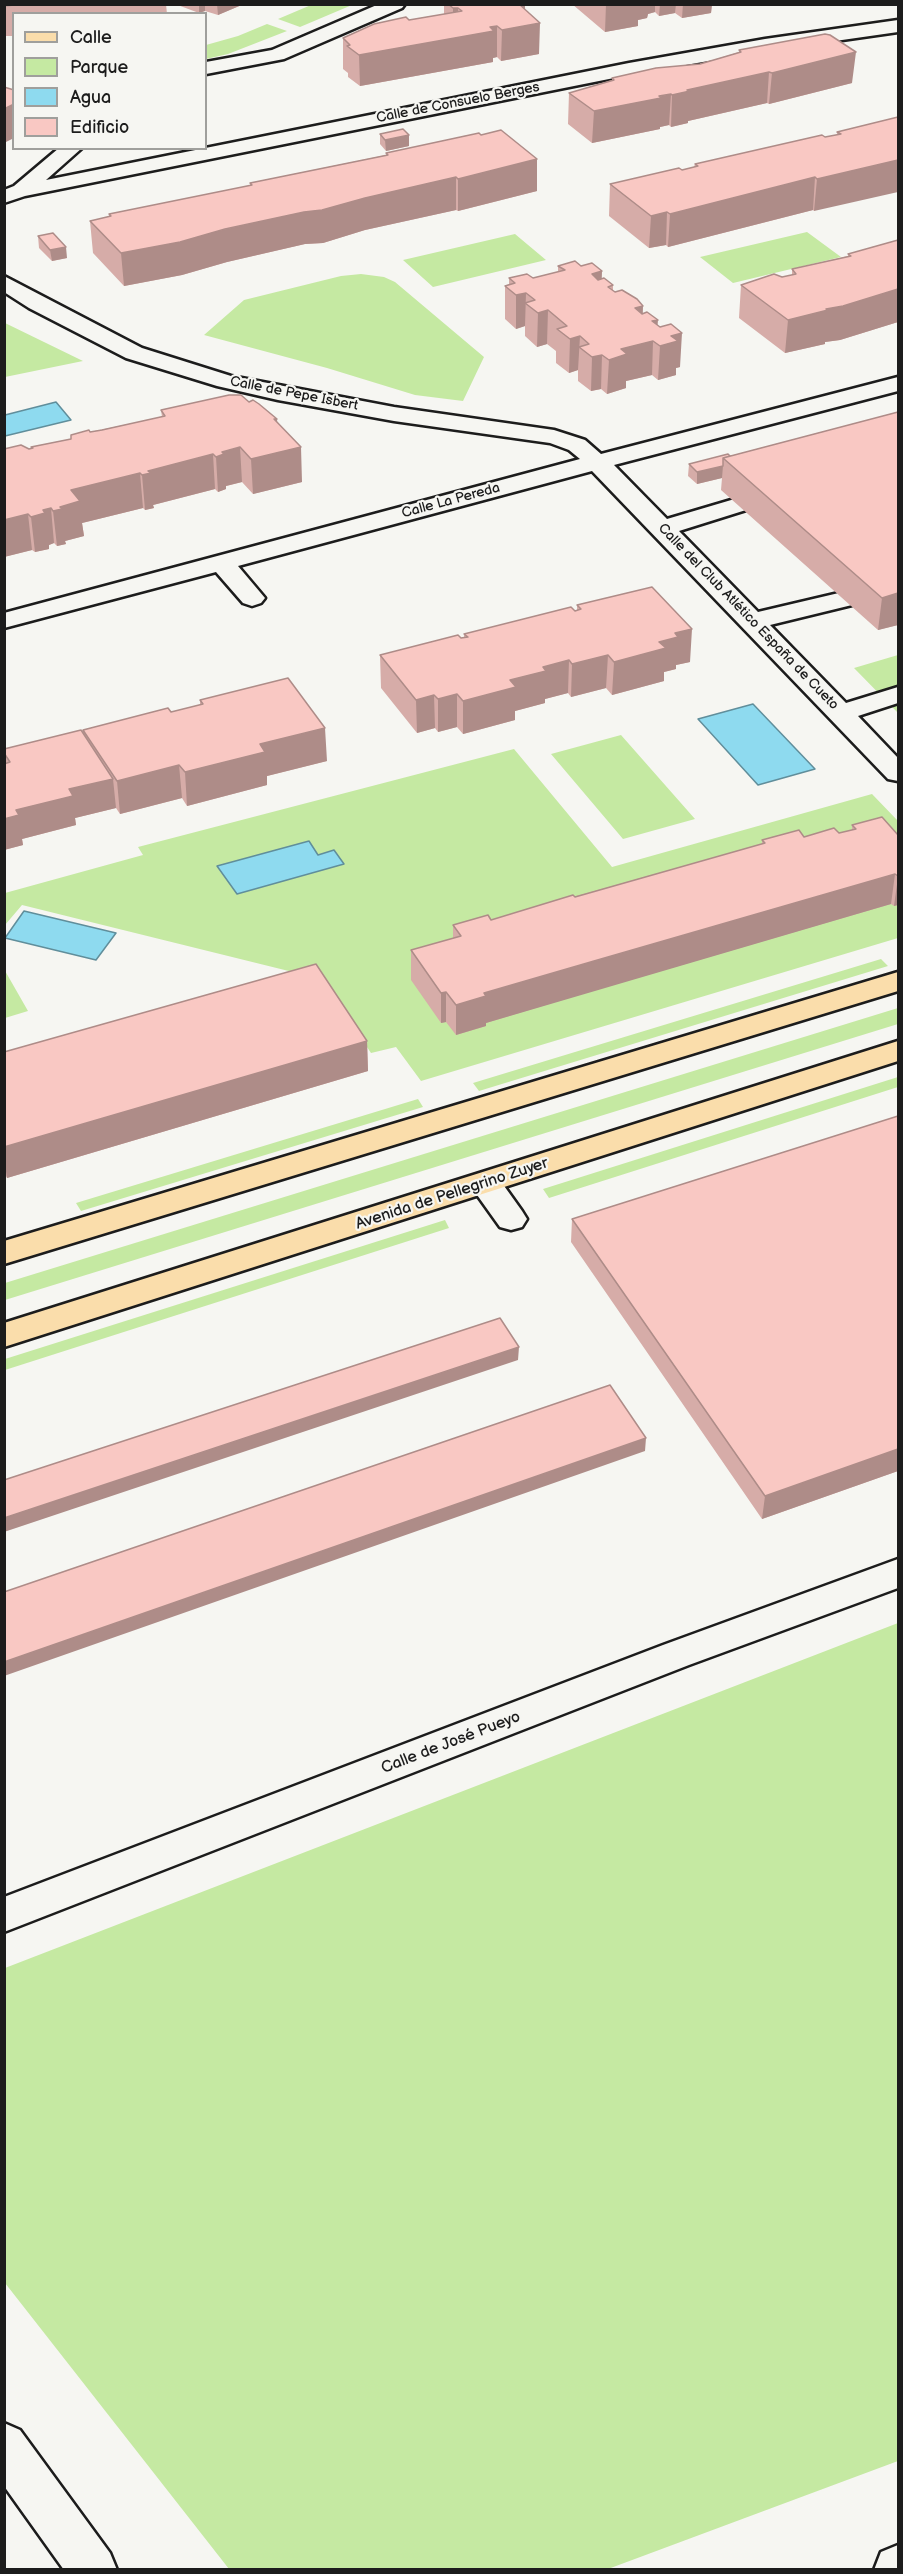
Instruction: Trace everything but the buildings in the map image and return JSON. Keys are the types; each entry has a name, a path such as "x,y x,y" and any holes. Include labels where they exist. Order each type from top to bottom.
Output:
{"main road":[{"path":"4,1252 898,981"},
{"name":"Avenida de Pellegrino Zuyer","path":"4,1335 486,1184 898,1051"}],"street":[{"path":"207,86 396,4"},
{"name":"Calle de Consuelo Berges","path":"12,194 629,69 786,41 898,26"},
{"path":"207,68 277,55"},
{"name":"Calle de Consuelo Berges","path":"12,194 69,150"},
{"name":"Calle de Pepe Isbert","path":"4,282 37,303 104,339 134,353 179,367 278,393 394,414 554,437 577,445 597,462"},
{"name":"Calle La Pereda","path":"4,621 898,384"},
{"name":"Calle del Club Atlético España de Cueto","path":"597,462 616,479 898,773"},
{"path":"662,528 738,505"},
{"path":"222,563 252,598"},
{"path":"752,621 843,600"},
{"path":"840,713 898,695"},
{"path":"486,1184 511,1219"},
{"name":"Calle de José Pueyo","path":"4,1916 676,1655 898,1573"},
{"path":"4,2446 93,2570"}],"green space":[{"path":"311,5 352,5 300,27 278,19"},
{"path":"267,24 287,31 228,54 207,59 207,45 238,36"},
{"path":"807,232 841,257 733,283 700,257"},
{"path":"515,234 546,260 433,287 403,260"},
{"path":"361,274 384,277 395,282 484,357 463,401 415,395 327,368 204,335 244,300 341,276"},
{"path":"5,323 83,361 5,377"},
{"path":"898,655 898,713 854,668"},
{"path":"621,735 695,819 623,839 551,754"},
{"path":"514,749 612,867 872,794 898,821 898,938 421,1081 396,1047 371,1053 321,979 22,905 5,925 5,893 143,855 138,847"},
{"path":"881,959 888,966 479,1091 473,1083"},
{"path":"4,969 28,1011 5,1018 4,1018"},
{"path":"898,1008 898,1024 5,1300 5,1283"},
{"path":"898,1077 898,1087 549,1198 543,1189"},
{"path":"418,1099 423,1107 81,1211 76,1203"},
{"path":"445,1220 449,1228 5,1370 5,1359"},
{"path":"898,1623 898,2461 608,2569 229,2569 5,2283 5,1968"}],"water":[{"path":"56,402 71,420 5,436 5,415"},
{"path":"753,704 815,769 758,785 698,719"},
{"path":"309,841 318,855 334,850 344,864 237,894 217,866"},
{"path":"24,911 116,933 96,960 5,938"}]}
